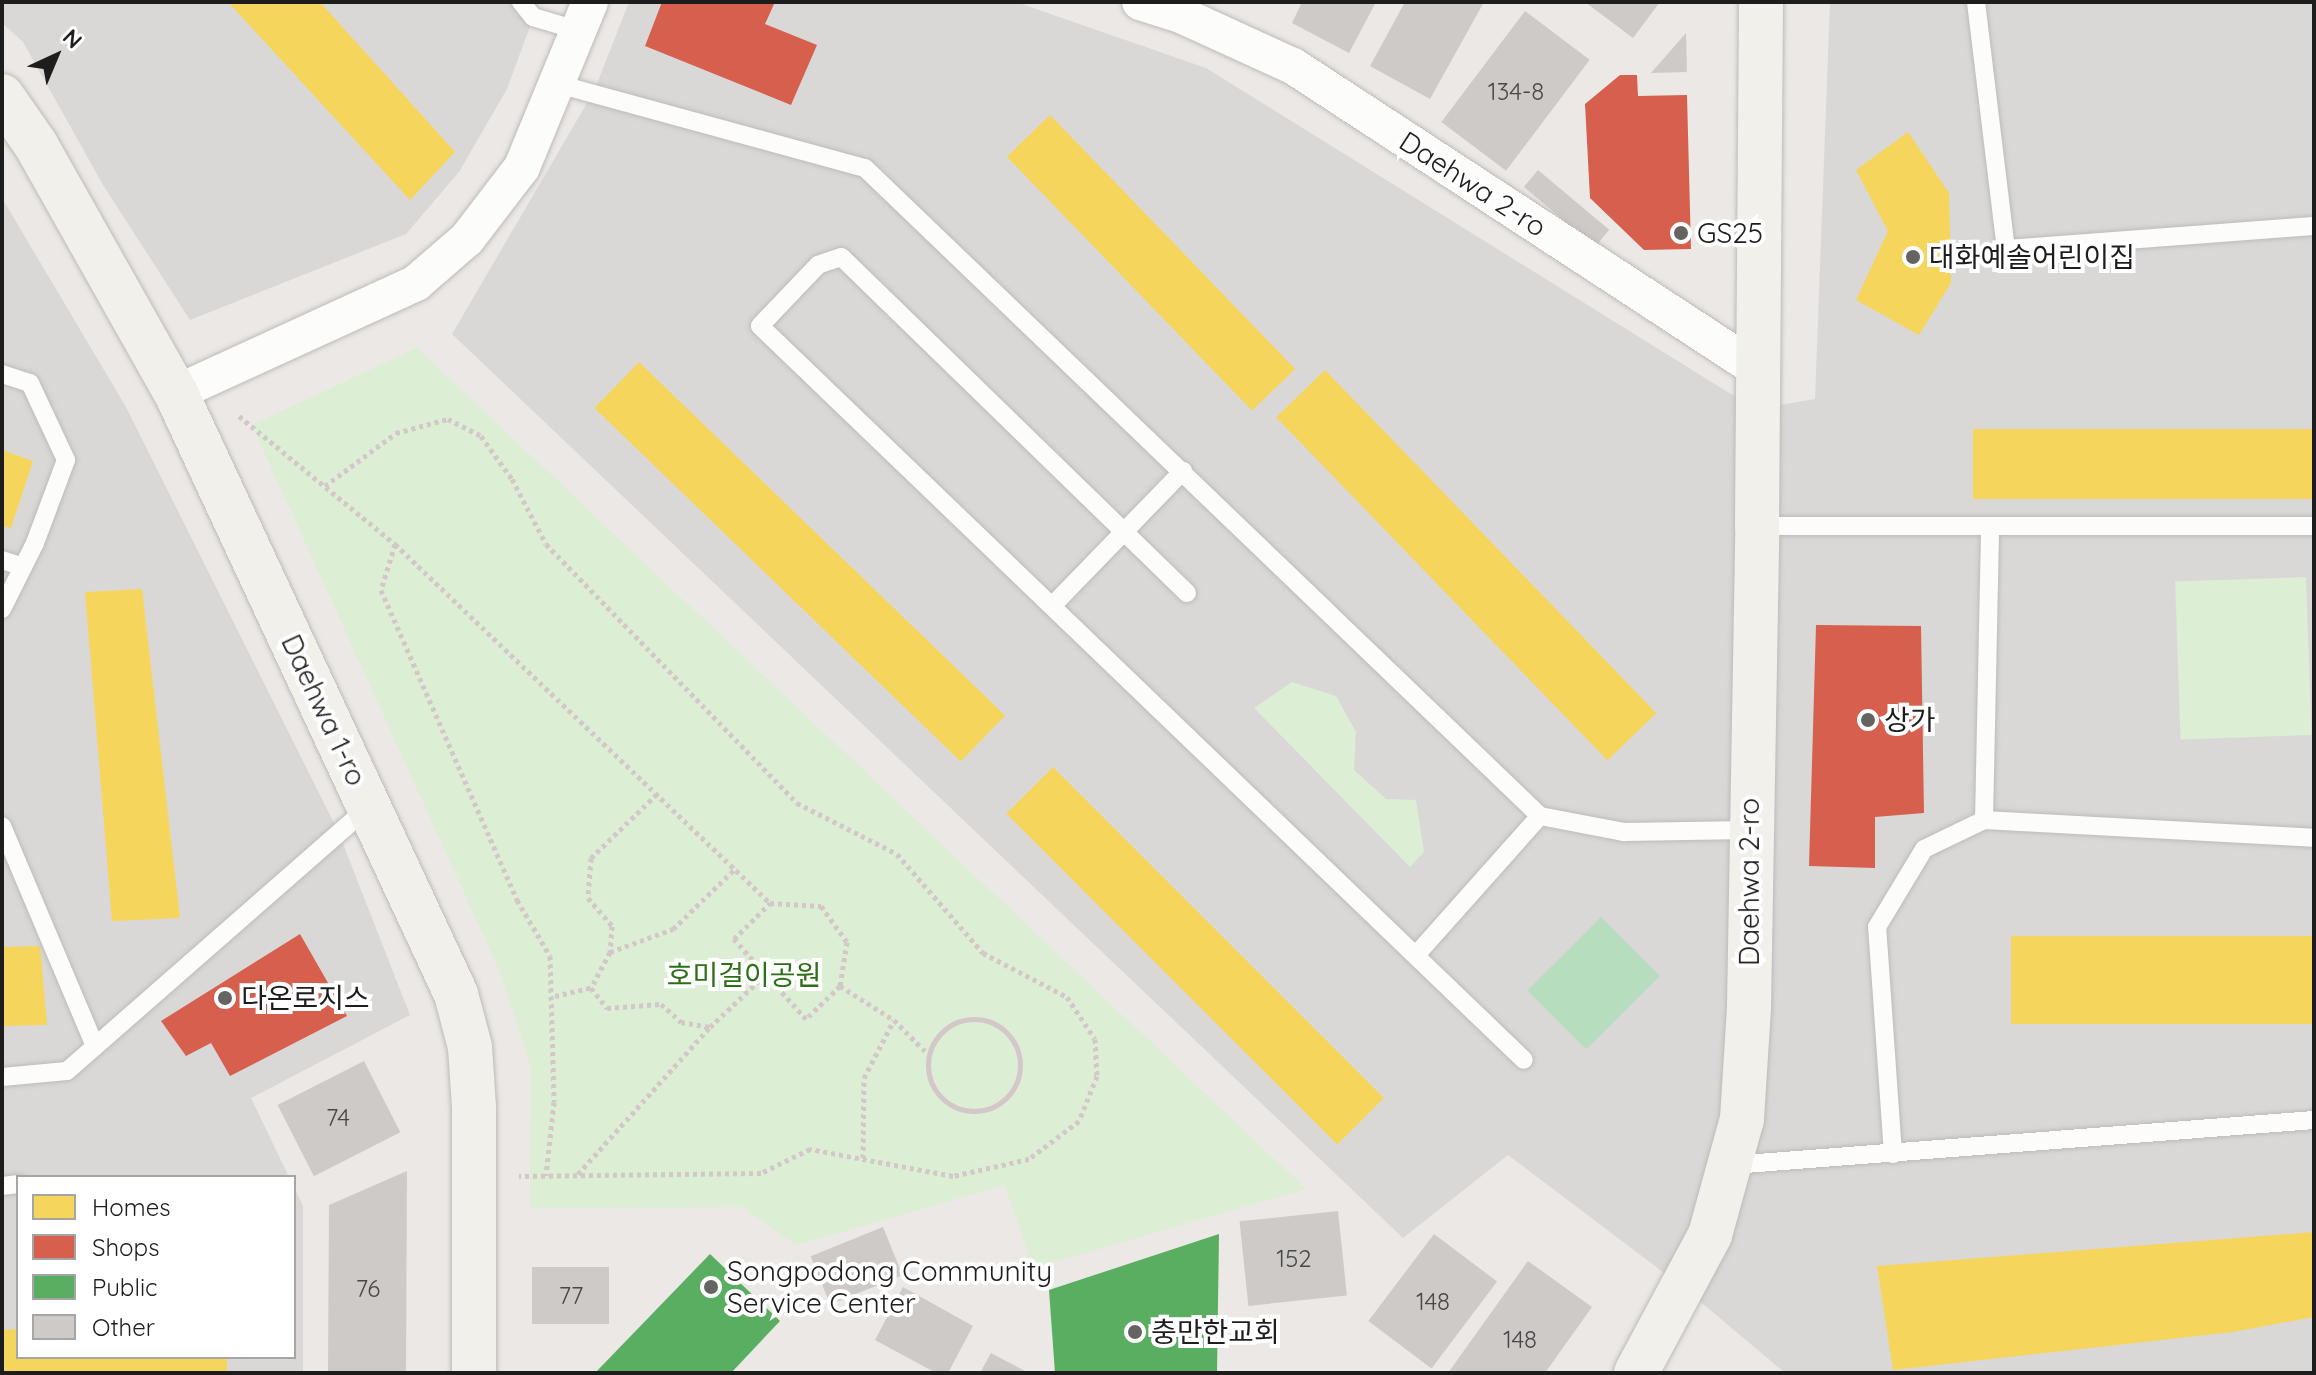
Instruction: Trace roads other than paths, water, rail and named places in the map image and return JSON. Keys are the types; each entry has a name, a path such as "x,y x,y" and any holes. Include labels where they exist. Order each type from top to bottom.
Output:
{"street":[{"name":"Daehwa 2-ro","path":"1140,2 1179,8 1293,66 1755,368"},
{"name":"Daehwa 2-ro","path":"1636,1373 1699,1260 1732,1165 1742,1119 1749,1007 1761,2"},
{"path":"176,393 388,297 440,264 497,205 522,167 583,16"},
{"name":"Daehwa 1-ro","path":"2,96 36,145 176,393 456,994 470,1047 474,1373"}],"lane":[{"path":"521,2 533,17 583,16"},
{"path":"1976,2 2006,249 2314,226"},
{"path":"554,83 865,168 1540,816 1624,832 1749,830"},
{"path":"1187,593 841,257 818,265 760,326 1524,1060"},
{"path":"2,374 30,383 66,460 23,567 2,609"},
{"path":"1053,605 1183,471"},
{"path":"1757,526 2314,526"},
{"path":"1984,820 1990,526"},
{"path":"2,560 23,567"},
{"path":"2,1077 67,1071 369,807"},
{"path":"1416,955 1540,816"},
{"path":"1893,1154 1877,927 1924,849 1984,820 2314,838"},
{"path":"2,826 95,1046"},
{"path":"1732,1165 2314,1120"}],"place":[{"name":"GS25","path":"1681,233"},
{"name":"대화예솔어린이집","path":"1913,257"},
{"name":"상가","path":"1868,720"},
{"name":"다온로지스","path":"225,998"},
{"name":"Songpodong Community Service Center","path":"711,1287"},
{"name":"충만한교회","path":"1135,1332"}],"park label":[{"name":"호미걸이공원","path":"744,975"}]}
